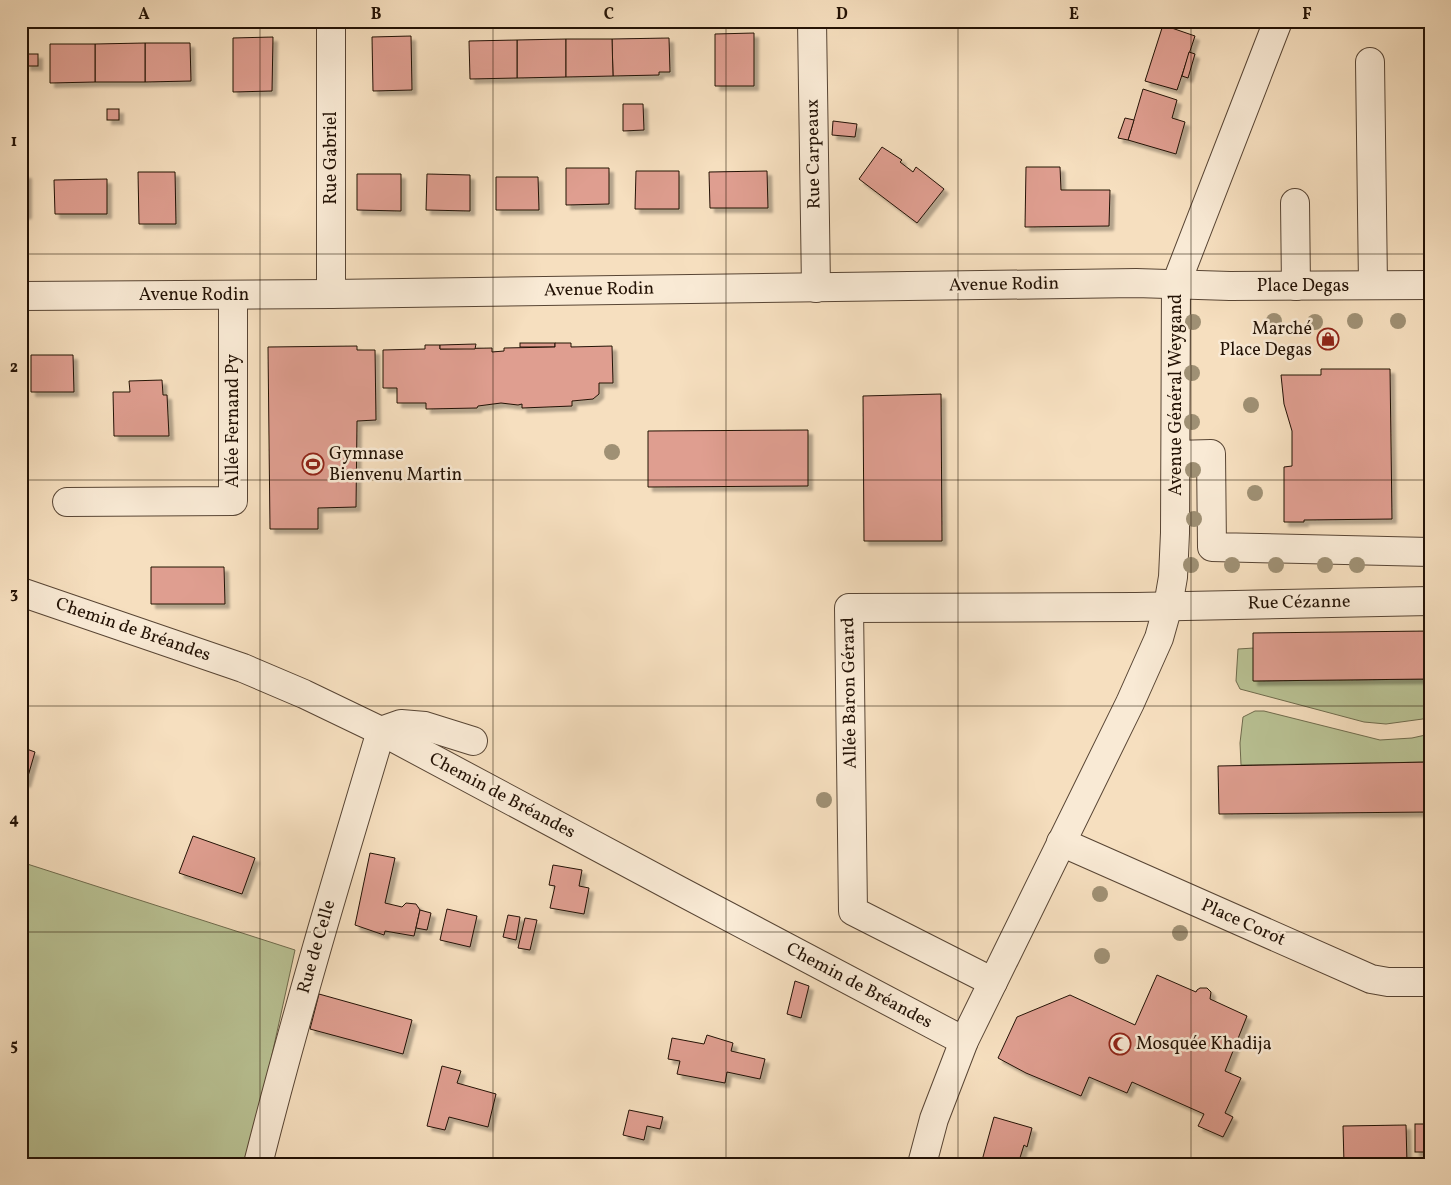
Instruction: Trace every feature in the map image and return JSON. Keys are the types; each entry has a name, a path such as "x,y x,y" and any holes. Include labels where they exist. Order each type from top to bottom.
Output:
{"street":[{"name":"Rue Gabriel","path":"331,21 331,294"},
{"name":"Rue Carpeaux","path":"812,21 816,288"},
{"name":"Avenue Général Weygand","path":"922,1164 934,1119 964,1041 1145,671 1159,638 1168,606 1173,577 1176,455 1176,284 1278,21"},
{"path":"1370,62 1372,285"},
{"path":"1295,203 1296,286"},
{"name":"Avenue Rodin","path":"21,296 1176,284"},
{"name":"Place Degas","path":"1176,284 1230,286 1430,285"},
{"name":"Allée Fernand Py","path":"67,502 233,501 233,295"},
{"path":"1176,455 1211,454 1212,547 1430,552"},
{"name":"Chemin de Bréandes","path":"21,592 243,668 304,694 381,731 964,1041"},
{"name":"Rue Cézanne","path":"1168,606 1430,601"},
{"name":"Allée Baron Gérard","path":"992,982 853,911 849,608 1168,606"},
{"path":"381,731 401,724 425,726 473,741"},
{"name":"Rue de Celle","path":"258,1164 281,1072 381,731"},
{"name":"Place Corot","path":"1062,842 1370,979 1388,982 1430,982"}],"green space":[{"path":"1254,648 1254,681 1430,679 1430,718 1386,724 1364,722 1240,689 1236,681 1238,649"},
{"path":"1255,711 1264,711 1380,740 1412,738 1430,734 1430,762 1241,765 1240,743 1243,717"},
{"path":"21,862 295,950 248,1164 21,1164"}],"building":[{"path":"1163,25 1195,36 1177,90 1145,81"},
{"path":"754,33 754,86 715,86 715,34"},
{"path":"411,36 412,90 373,91 372,37"},
{"path":"273,37 272,91 233,92 233,38"},
{"path":"669,38 670,72 659,72 659,75 613,76 612,39"},
{"path":"566,39 566,77 517,78 517,40"},
{"path":"566,39 612,39 613,76 566,77"},
{"path":"517,40 517,78 470,79 469,41"},
{"path":"145,43 190,43 191,81 145,82"},
{"path":"145,43 145,82 95,82 95,44"},
{"path":"50,44 95,44 95,82 50,83"},
{"path":"1189,52 1195,54 1188,78 1182,76"},
{"path":"26,54 38,54 38,66 26,66"},
{"path":"1143,89 1177,100 1172,118 1185,122 1176,154 1128,140"},
{"path":"623,104 643,104 644,130 623,131"},
{"path":"107,109 119,109 119,120 107,120"},
{"path":"1125,118 1134,120 1128,140 1118,138"},
{"path":"833,121 857,124 855,137 832,135"},
{"path":"882,147 902,160 900,162 913,172 916,167 944,189 917,223 859,179"},
{"path":"1026,167 1060,167 1061,190 1110,190 1109,226 1025,227"},
{"path":"566,168 609,168 609,204 566,205"},
{"path":"636,171 679,171 679,209 635,209"},
{"path":"767,171 768,208 710,208 709,172"},
{"path":"138,172 175,172 176,224 139,224"},
{"path":"21,174 27,174 27,214 21,215"},
{"path":"357,174 401,174 401,211 357,210"},
{"path":"427,174 470,175 470,211 426,210"},
{"path":"496,177 538,177 539,210 496,210"},
{"path":"107,179 107,214 55,214 54,180"},
{"path":"520,343 555,343 555,347 520,347"},
{"path":"555,343 571,343 571,347 612,346 613,383 599,383 599,394 593,399 572,401 572,406 522,408 522,404 501,403 478,406 477,408 426,409 426,403 397,403 397,388 383,388 383,350 425,349 425,345 440,345 440,349 492,348 492,352 504,351 504,348 555,347"},
{"path":"476,344 475,349 440,349 440,345"},
{"name":"Gymnase Bienvenu Martin","path":"357,346 357,350 375,350 376,420 357,421 356,507 318,508 318,529 270,529 268,347"},
{"path":"31,355 73,355 74,392 31,392"},
{"path":"1321,369 1390,369 1392,519 1284,522 1284,467 1292,466 1292,431 1284,404 1281,375 1321,375"},
{"path":"162,380 163,395 167,395 169,436 114,436 113,392 130,392 129,381"},
{"path":"941,394 942,541 864,541 863,396"},
{"path":"808,430 808,486 648,487 648,431"},
{"path":"151,567 224,567 225,604 151,604"},
{"path":"1430,631 1430,679 1253,681 1253,633"},
{"path":"21,747 35,752 26,783 21,781"},
{"path":"1430,762 1430,812 1219,814 1218,766"},
{"path":"193,836 255,858 242,894 179,873"},
{"path":"370,853 395,858 385,903 402,907 406,903 416,904 420,910 414,936 385,931 384,935 355,925"},
{"path":"553,865 582,870 579,886 589,888 584,914 550,908 555,886 549,885"},
{"path":"447,909 477,916 470,947 440,940"},
{"path":"420,910 431,913 427,930 416,928"},
{"path":"508,915 520,917 516,940 503,937"},
{"path":"525,918 537,920 530,950 518,948"},
{"name":"Mosquée Khadija","path":"1157,975 1196,992 1200,988 1207,988 1211,992 1210,999 1247,1016 1225,1071 1241,1078 1225,1113 1233,1117 1223,1137 1198,1126 1204,1114 1132,1082 1127,1093 1089,1077 1081,1096 1026,1073 998,1058 1017,1017 1070,995 1135,1025"},
{"path":"795,981 809,986 801,1018 787,1014"},
{"path":"319,994 412,1020 403,1054 310,1029"},
{"path":"707,1035 733,1043 731,1051 765,1059 760,1079 727,1072 725,1083 677,1074 680,1061 668,1059 672,1038 704,1044"},
{"path":"442,1066 461,1071 457,1083 496,1094 488,1127 449,1117 445,1130 427,1126"},
{"path":"629,1110 663,1117 660,1129 647,1126 644,1140 623,1135"},
{"path":"994,1117 1032,1128 1027,1147 1024,1145 1018,1164 981,1164"},
{"path":"1415,1124 1430,1124 1430,1152 1415,1152"},
{"path":"1406,1125 1407,1164 1344,1164 1343,1126"}],"place":[{"name":"Marché Place Degas","path":"1328,339"},
{"name":"Gymnase Bienvenu Martin","path":"313,464"},
{"name":"Mosquée Khadija","path":"1120,1044"}]}
